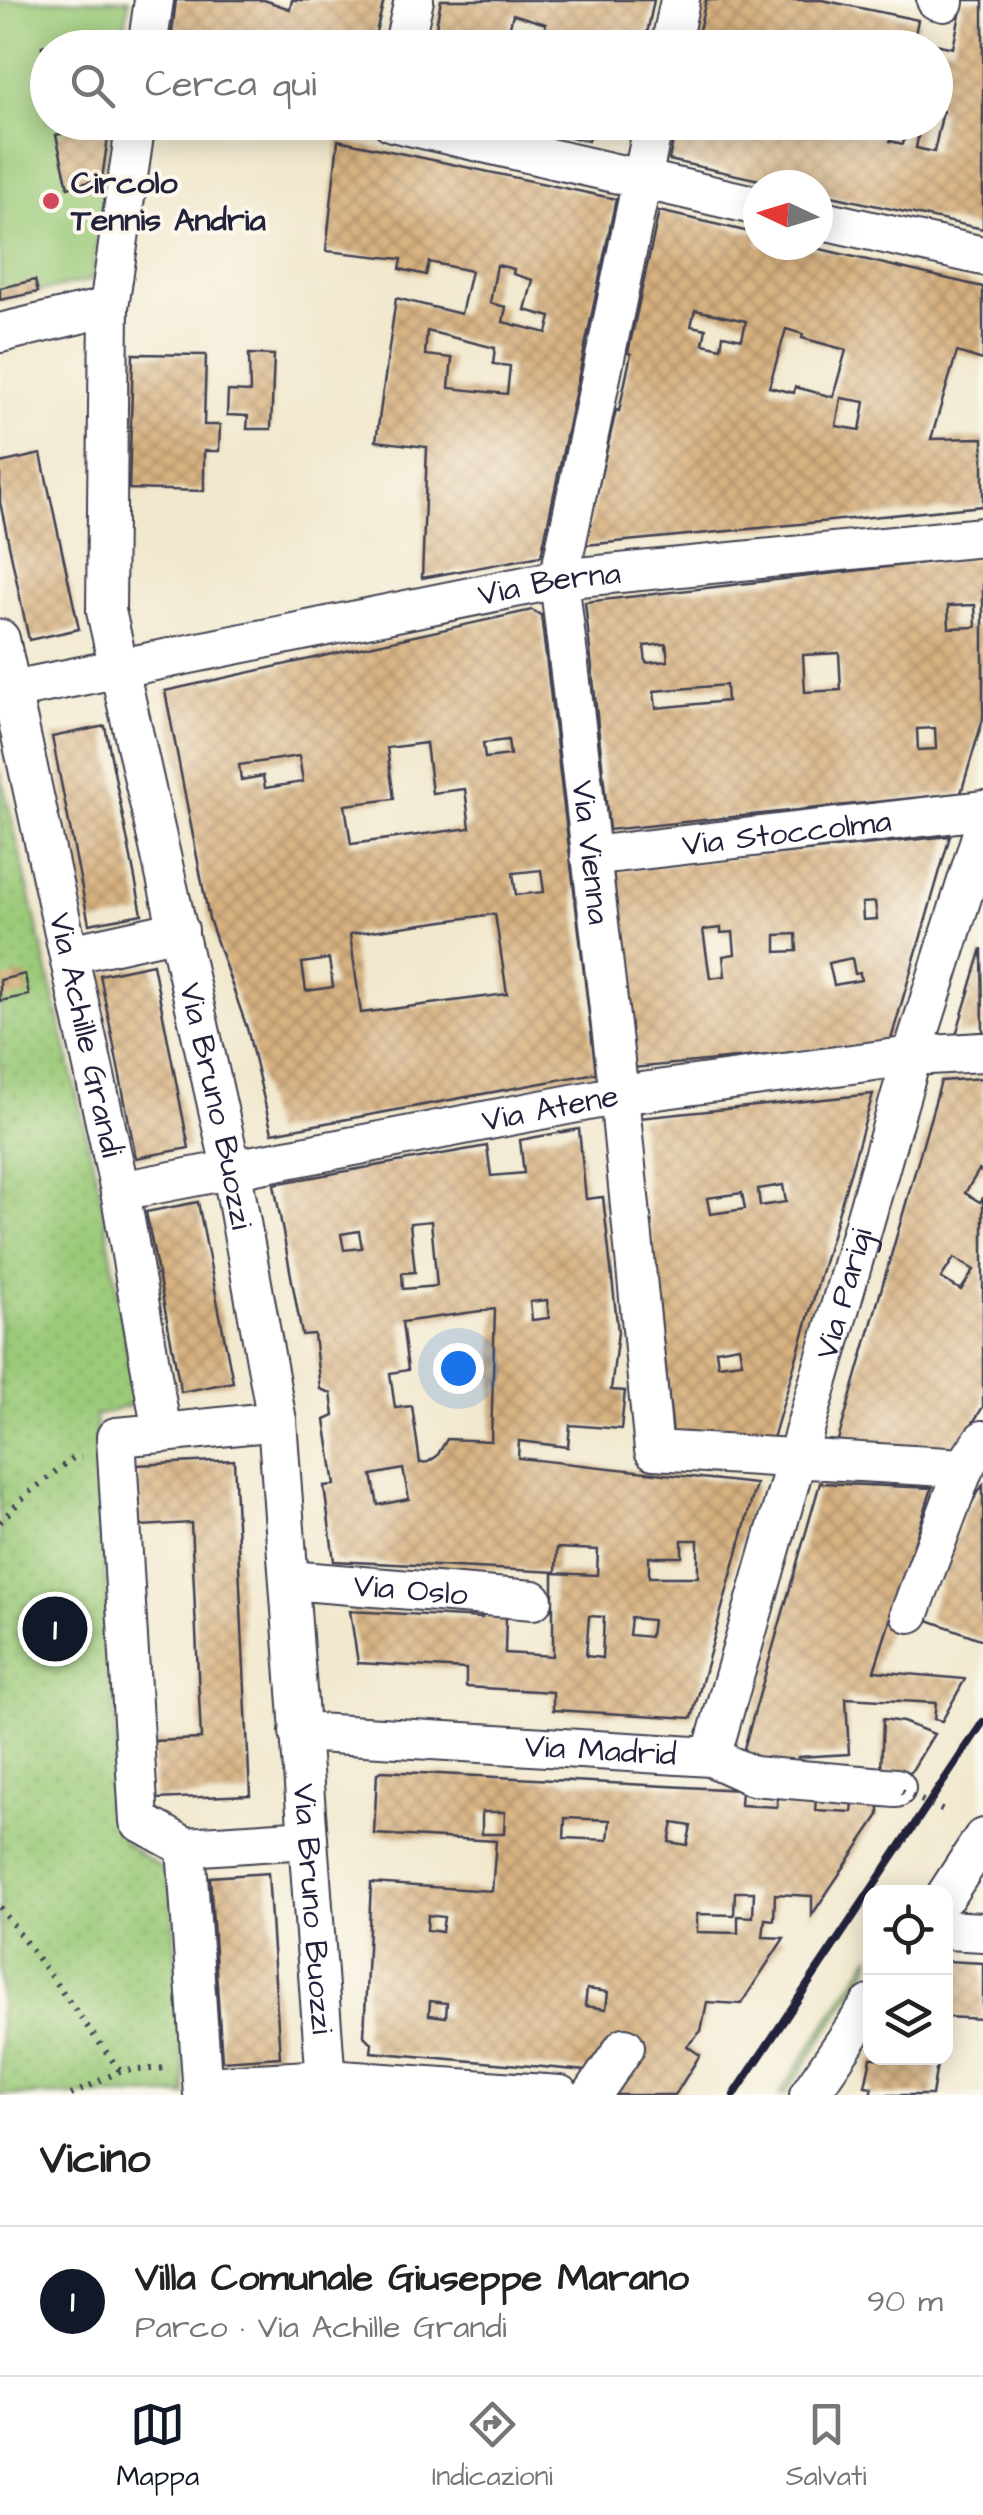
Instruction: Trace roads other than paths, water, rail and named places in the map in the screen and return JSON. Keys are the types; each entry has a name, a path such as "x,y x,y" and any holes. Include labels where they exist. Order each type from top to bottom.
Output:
{"street":[{"path":"150,30 154,0"},
{"path":"407,30 414,0"},
{"path":"674,30 680,0"},
{"name":"Via Bruno Buozzi","path":"133,140 109,307 106,611 231,1167 277,1421 327,2087"},
{"path":"470,140 743,203"},
{"name":"Via Vienna","path":"650,140 559,578 619,1095 654,1450 798,1461"},
{"path":"833,222 983,256"},
{"path":"0,333 109,307"},
{"name":"Via Berna","path":"6,684 120,668 559,578 983,537"},
{"name":"Via Achille Grandi","path":"6,684 70,954 120,1191 162,1433"},
{"name":"Via Stoccolma","path":"590,856 983,810"},
{"name":"Via Parigi","path":"711,1757 912,1056 983,830"},
{"path":"70,954 179,930"},
{"name":"Via Atene","path":"120,1191 619,1095 912,1056 983,1052"},
{"path":"277,1421 116,1437 139,1821 186,1847 308,1839"},
{"path":"798,1461 974,1454 910,1613"},
{"name":"Via Oslo","path":"289,1580 533,1600"},
{"name":"Via Madrid","path":"300,1732 711,1757 753,1776 899,1790"},
{"path":"952,1885 983,1838"},
{"path":"186,1847 203,2082 560,2095"},
{"path":"953,1930 983,1932"},
{"path":"810,2095 863,2016"},
{"path":"592,2095 625,2048"}],"railway":[{"path":"734,2095 983,1722"}],"place":[{"name":"Circolo Tennis Andria","path":"51,201"},
{"name":"Villa Comunale Giuseppe Marano","path":"55,1629"}]}
